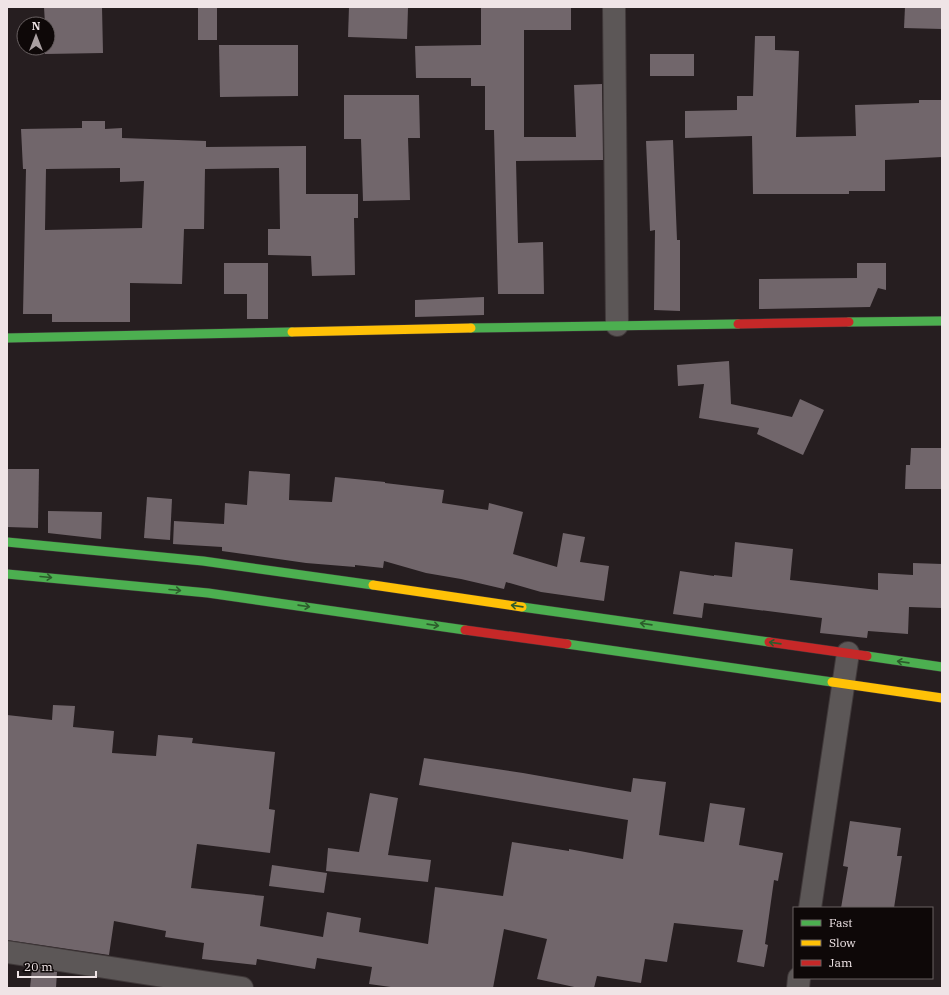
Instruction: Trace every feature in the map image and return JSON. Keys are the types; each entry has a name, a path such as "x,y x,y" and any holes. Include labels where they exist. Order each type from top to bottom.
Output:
{"street":[{"path":"614,7 617,325"},
{"path":"7,338 617,325 942,321"},
{"path":"7,542 203,561 942,667"},
{"path":"7,574 208,593 942,698"},
{"path":"810,907 848,653"},
{"path":"7,952 242,988"}],"building":[{"path":"44,7 102,7 103,53 56,54 56,16 45,16"},
{"path":"198,7 217,7 217,40 198,40"},
{"path":"349,7 408,7 407,39 348,37"},
{"path":"481,7 571,7 571,30 524,30 524,137 576,137 574,85 602,84 603,160 516,161 518,243 543,242 544,294 498,294 494,130 485,130 485,86 471,86 471,78 416,78 415,46 481,45"},
{"path":"905,7 942,7 942,29 904,28"},
{"path":"755,36 775,36 775,50 799,51 796,137 856,136 855,105 919,103 919,100 942,100 942,157 885,160 885,191 849,191 849,194 753,194 752,136 685,138 685,111 737,110 737,96 753,96"},
{"path":"219,45 298,45 298,96 220,97"},
{"path":"650,54 694,54 694,76 650,76"},
{"path":"344,95 419,95 420,138 408,138 410,200 363,201 361,139 344,139"},
{"path":"82,121 105,121 105,129 122,128 122,138 206,141 206,147 306,146 306,194 358,194 358,218 354,218 355,275 312,276 311,256 268,255 268,229 280,229 279,168 205,169 204,229 184,229 182,284 130,283 130,322 52,322 52,314 23,314 26,169 23,169 21,129 82,128","holes":["120,168 120,182 144,181 142,228 45,230 46,169"]},
{"path":"673,140 677,240 680,240 680,311 654,310 655,230 650,231 646,141"},
{"path":"224,263 268,263 268,319 247,319 247,294 224,294"},
{"path":"857,263 886,263 886,290 878,288 870,307 759,309 759,279 857,278"},
{"path":"484,297 484,315 415,317 415,300"},
{"path":"729,361 731,404 792,417 800,399 824,410 803,455 757,434 759,428 699,418 704,384 678,386 677,365"},
{"path":"911,448 941,448 941,489 905,489 906,465 910,465"},
{"path":"7,469 39,469 38,528 7,527"},
{"path":"249,471 290,474 289,500 332,502 335,477 444,490 442,503 488,510 489,503 523,512 513,554 557,567 563,533 585,537 580,562 609,566 604,601 541,592 506,582 504,589 426,573 384,561 383,568 355,565 355,567 306,563 222,551 222,547 173,544 174,521 224,524 225,503 247,505"},
{"path":"147,497 172,499 170,540 144,538"},
{"path":"48,511 102,512 101,539 48,533"},
{"path":"735,542 793,549 790,580 878,590 878,573 913,575 913,563 942,564 942,608 909,607 908,634 868,631 867,638 820,633 822,618 704,603 702,618 673,614 680,571 732,577"},
{"path":"53,705 75,706 73,727 114,731 112,753 156,756 158,735 193,738 192,743 275,752 269,809 275,810 270,853 197,844 191,888 264,896 260,926 323,937 327,912 361,918 359,932 428,944 435,887 503,896 512,842 569,851 569,849 623,859 628,820 419,785 424,758 523,773 631,792 633,778 666,782 659,835 704,842 710,803 745,808 739,845 783,853 778,881 774,880 765,944 768,945 764,967 737,962 743,930 674,923 667,962 645,959 641,983 597,976 594,988 579,988 537,979 547,939 504,929 493,988 398,988 369,984 372,967 317,958 315,969 257,959 256,965 202,959 204,943 165,937 166,931 114,921 109,955 7,940 7,715 52,720"},
{"path":"370,793 398,798 388,855 431,860 428,882 326,871 328,848 359,852"},
{"path":"850,821 901,828 897,856 902,856 894,907 841,907 848,867 843,866"},
{"path":"272,865 327,873 324,893 269,886"},
{"path":"32,968 57,972 56,988 30,988"}],"traffic: fast":[{"path":"849,322 942,321"},
{"path":"471,328 738,324"},
{"path":"7,338 292,332"},
{"path":"7,542 203,561 373,585"},
{"path":"7,574 208,593 465,630"},
{"path":"522,607 769,642"},
{"path":"567,644 832,682"},
{"path":"867,656 942,667"}],"traffic: slow":[{"path":"292,332 471,328"},
{"path":"373,585 522,607"},
{"path":"832,682 942,698"}],"traffic: jam":[{"path":"738,324 849,322"},
{"path":"465,630 567,644"},
{"path":"769,642 867,656"}]}
